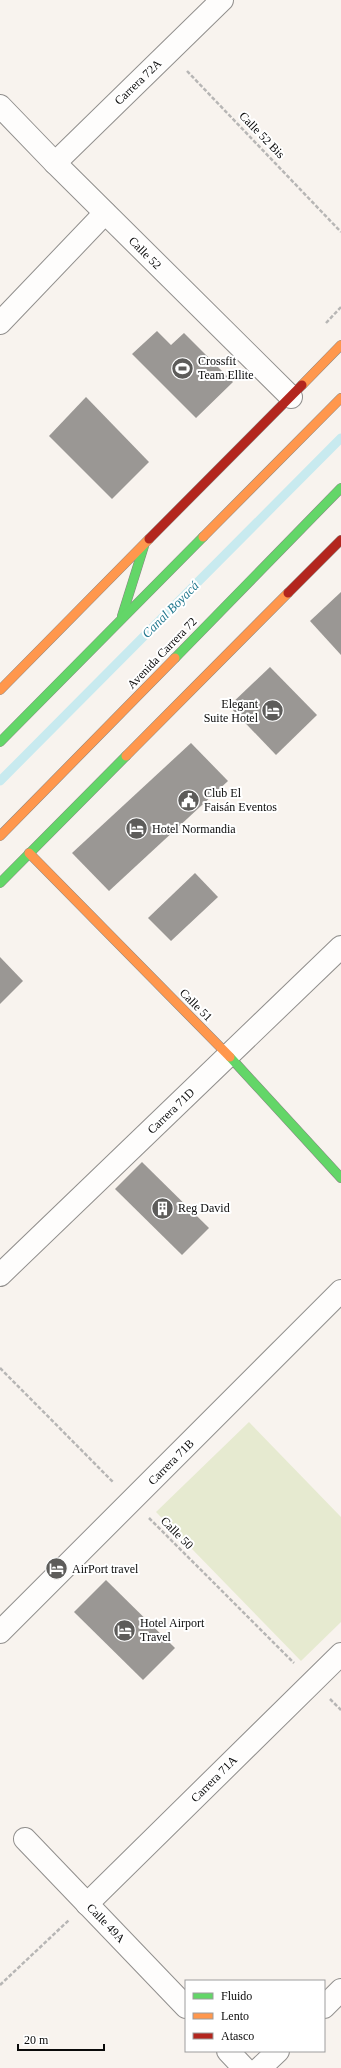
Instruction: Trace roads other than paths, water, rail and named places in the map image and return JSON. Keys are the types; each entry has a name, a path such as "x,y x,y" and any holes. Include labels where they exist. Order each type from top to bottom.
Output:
{"main road":[{"path":"0,690 291,398 341,345"},
{"path":"0,742 341,398"},
{"name":"Avenida Carrera 72","path":"0,836 341,488"},
{"path":"0,883 341,540"},
{"path":"121,620 145,543"},
{"name":"Calle 51","path":"29,854 229,1056 341,1178"}],"street":[{"name":"Carrera 72A","path":"55,163 222,0"},
{"name":"Calle 52","path":"0,106 55,163 291,398"},
{"path":"0,323 105,213"},
{"name":"Carrera 71D","path":"0,1275 341,947"},
{"name":"Carrera 71B","path":"0,1632 341,1291"},
{"name":"Carrera 71A","path":"87,1904 341,1654"},
{"name":"Calle 49A","path":"25,1839 185,2006"},
{"path":"325,2005 341,1990"},
{"path":"229,2052 244,2068"},
{"path":"260,2068 277,2052"}],"waterway":[{"name":"Canal Boyacá","path":"0,781 341,438"}],"place":[{"name":"Crossfit Team Ellite","path":"182,368"},
{"name":"Elegant Suite Hotel","path":"273,711"},
{"name":"Club El Faisán Eventos","path":"189,800"},
{"name":"Hotel Normandia","path":"136,829"},
{"name":"Reg David","path":"162,1208"},
{"name":"AirPort travel","path":"57,1569"},
{"name":"Hotel Airport Travel","path":"125,1630"}]}
